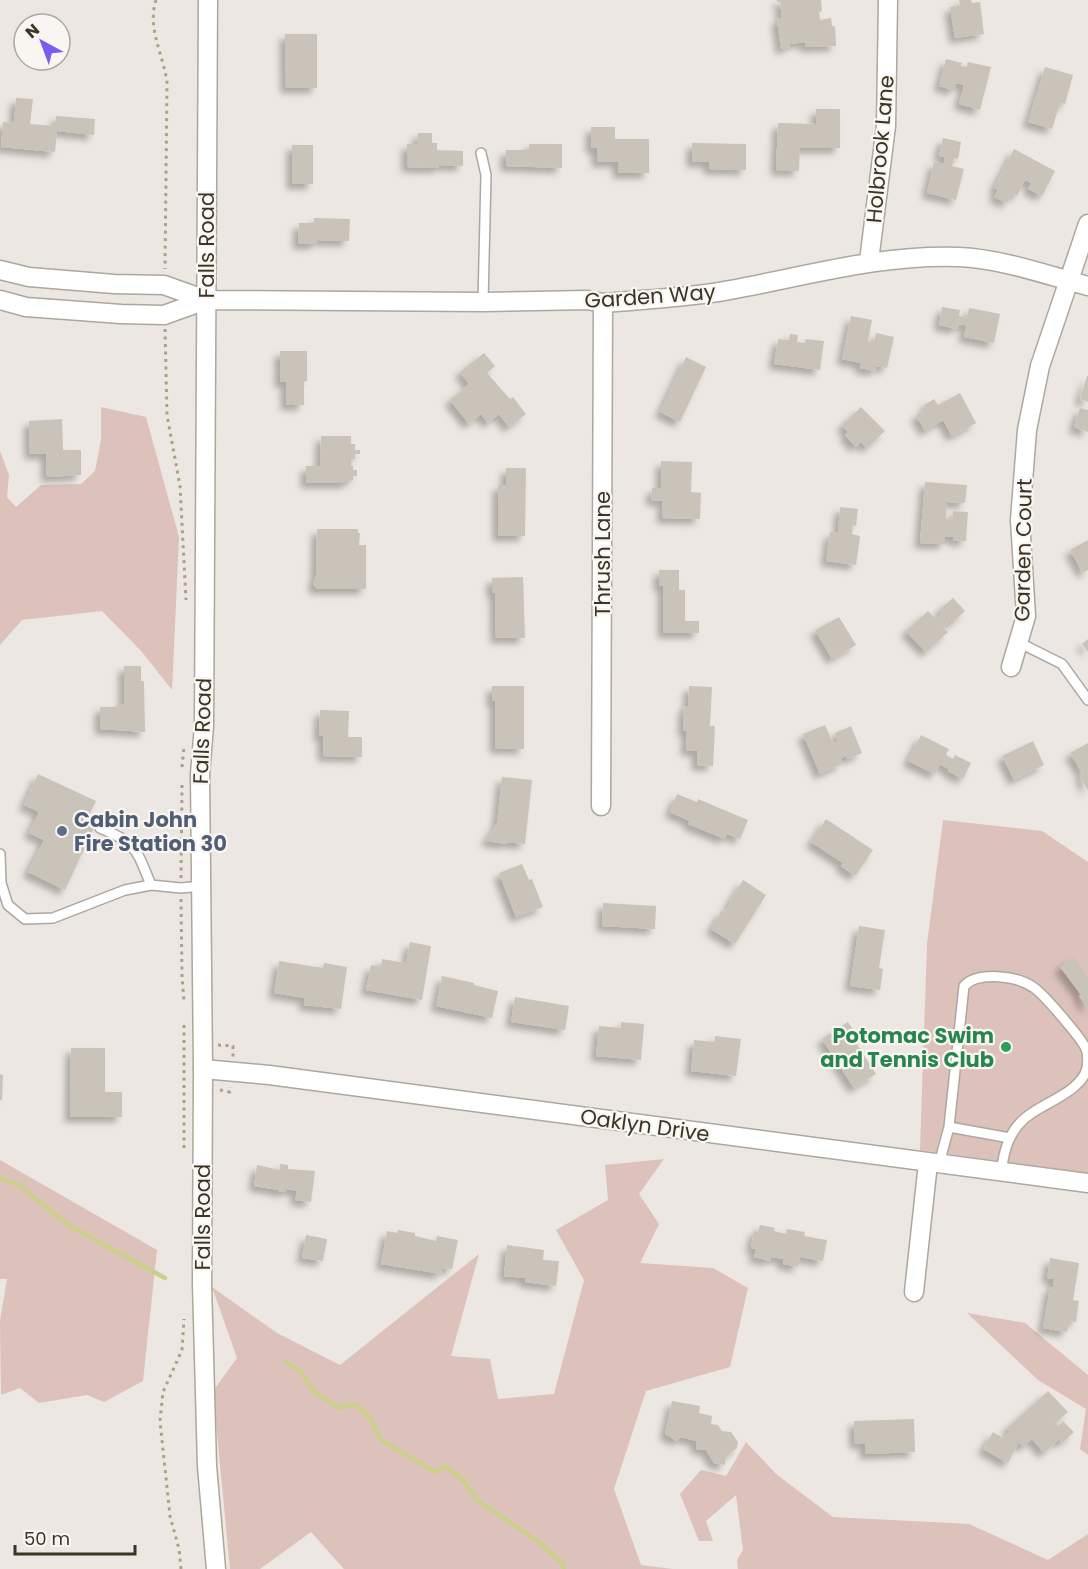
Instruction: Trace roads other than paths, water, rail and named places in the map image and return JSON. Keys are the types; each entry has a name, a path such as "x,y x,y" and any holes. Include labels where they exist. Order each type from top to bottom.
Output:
{"street":[{"name":"Falls Road","path":"208,0 204,704 200,774 203,1069 202,1282 207,1466 216,1569"},
{"name":"Holbrook Lane","path":"869,261 886,126 888,0"},
{"name":"Garden Court","path":"1011,667 1026,616 1020,520 1027,430 1040,366 1088,224"},
{"name":"Garden Way","path":"206,300 483,302 587,300 603,303 728,291 869,261 922,256 963,257 1005,264 1088,286"},
{"path":"0,270 39,278 164,285 206,300"},
{"path":"0,300 26,307 164,315 206,300"},
{"name":"Thrush Lane","path":"601,806 603,303"},
{"name":"Oaklyn Drive","path":"203,1069 269,1075 1088,1183"},
{"path":"914,1292 934,1164"}],"lane":[{"path":"481,153 486,175 483,302"},
{"path":"1018,642 1062,664 1088,700"},
{"path":"100,828 123,837 137,850 151,885"},
{"path":"0,854 1,884 9,904 25,919 53,918 124,890 151,885 181,888 201,886"},
{"path":"934,1164 949,1127 964,986 973,978 1013,977 1034,987 1067,1025 1086,1049 1088,1067 1079,1082 1055,1100 1024,1118 1005,1147 1001,1172"},
{"path":"949,1127 1010,1138"}],"waterway":[{"path":"0,1178 19,1185 68,1225 165,1278"},
{"path":"286,1362 301,1372 314,1392 339,1408 355,1404 371,1419 381,1440 435,1472 445,1466 464,1481 477,1500 540,1543 563,1564 564,1569"}],"place":[{"name":"Cabin John Fire Station 30","path":"62,831"},
{"name":"Potomac Swim and Tennis Club","path":"1006,1047"}]}
